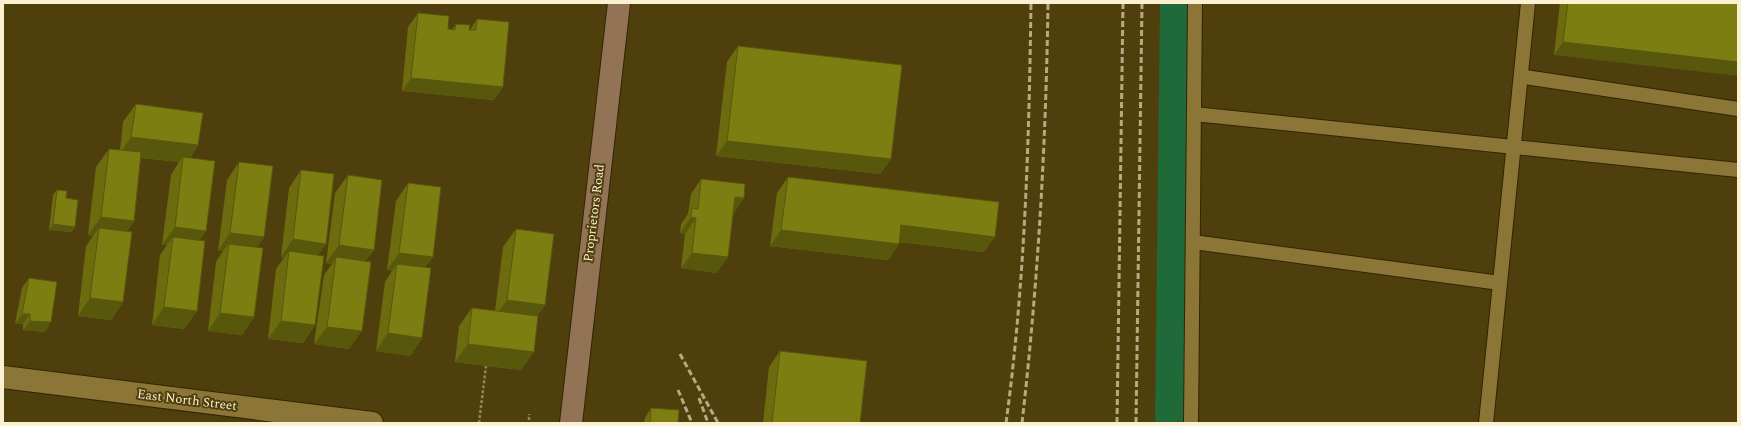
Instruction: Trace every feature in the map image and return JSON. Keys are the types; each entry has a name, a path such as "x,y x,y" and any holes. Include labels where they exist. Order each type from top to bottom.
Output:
{"street":[{"name":"Proprietors Road","path":"572,423 589,260 619,3"},
{"name":"East North Street","path":"3,377 372,423"}],"lane":[{"path":"1191,423 1195,3"},
{"path":"1486,423 1528,3"},
{"path":"1525,77 1738,109"},
{"path":"1194,114 1738,170"},
{"path":"1193,242 1500,283"}],"path":[{"path":"479,423 486,366"},
{"path":"529,414 529,420"}],"green space":[{"path":"1160,3 1195,3 1191,423 1155,423"}],"building":[{"path":"1568,3 1738,3 1738,62 1563,42"},
{"path":"418,13 449,16 448,29 455,30 456,24 470,25 469,30 476,30 477,19 509,22 503,87 411,78"},
{"path":"738,46 902,65 891,159 727,141"},
{"path":"136,104 203,113 198,145 131,137"},
{"path":"109,149 141,152 134,221 101,217"},
{"path":"183,157 215,161 206,231 175,227"},
{"path":"239,162 273,166 264,237 230,233"},
{"path":"301,170 334,174 326,244 293,239"},
{"path":"348,175 382,180 374,250 339,245"},
{"path":"788,177 999,202 995,237 901,225 899,244 781,230"},
{"path":"701,179 745,184 744,198 735,197 728,257 692,253 696,218 691,217 692,208 698,209"},
{"path":"408,183 441,187 433,257 399,253"},
{"path":"57,190 67,191 66,198 78,200 75,227 53,224"},
{"path":"99,228 132,232 123,302 90,298"},
{"path":"516,229 554,234 545,305 507,300"},
{"path":"173,237 205,241 197,311 164,307"},
{"path":"229,244 263,248 254,317 220,313"},
{"path":"289,251 324,256 315,325 281,321"},
{"path":"336,257 371,262 362,331 327,327"},
{"path":"397,264 431,268 422,338 388,333"},
{"path":"29,278 57,282 51,322 30,321 30,314 22,314"},
{"path":"472,308 538,316 534,352 468,344"},
{"path":"780,351 867,361 860,423 772,423"},
{"path":"651,408 679,410 678,423 650,423"}],"railway":[{"path":"1006,423 1018,318 1022,266 1029,108 1031,3"},
{"path":"1022,423 1037,266 1043,161 1048,3"},
{"path":"1117,423 1123,3"},
{"path":"1136,423 1142,3"},
{"path":"680,354 718,423"},
{"path":"678,390 692,423"},
{"path":"699,398 708,423"}]}
